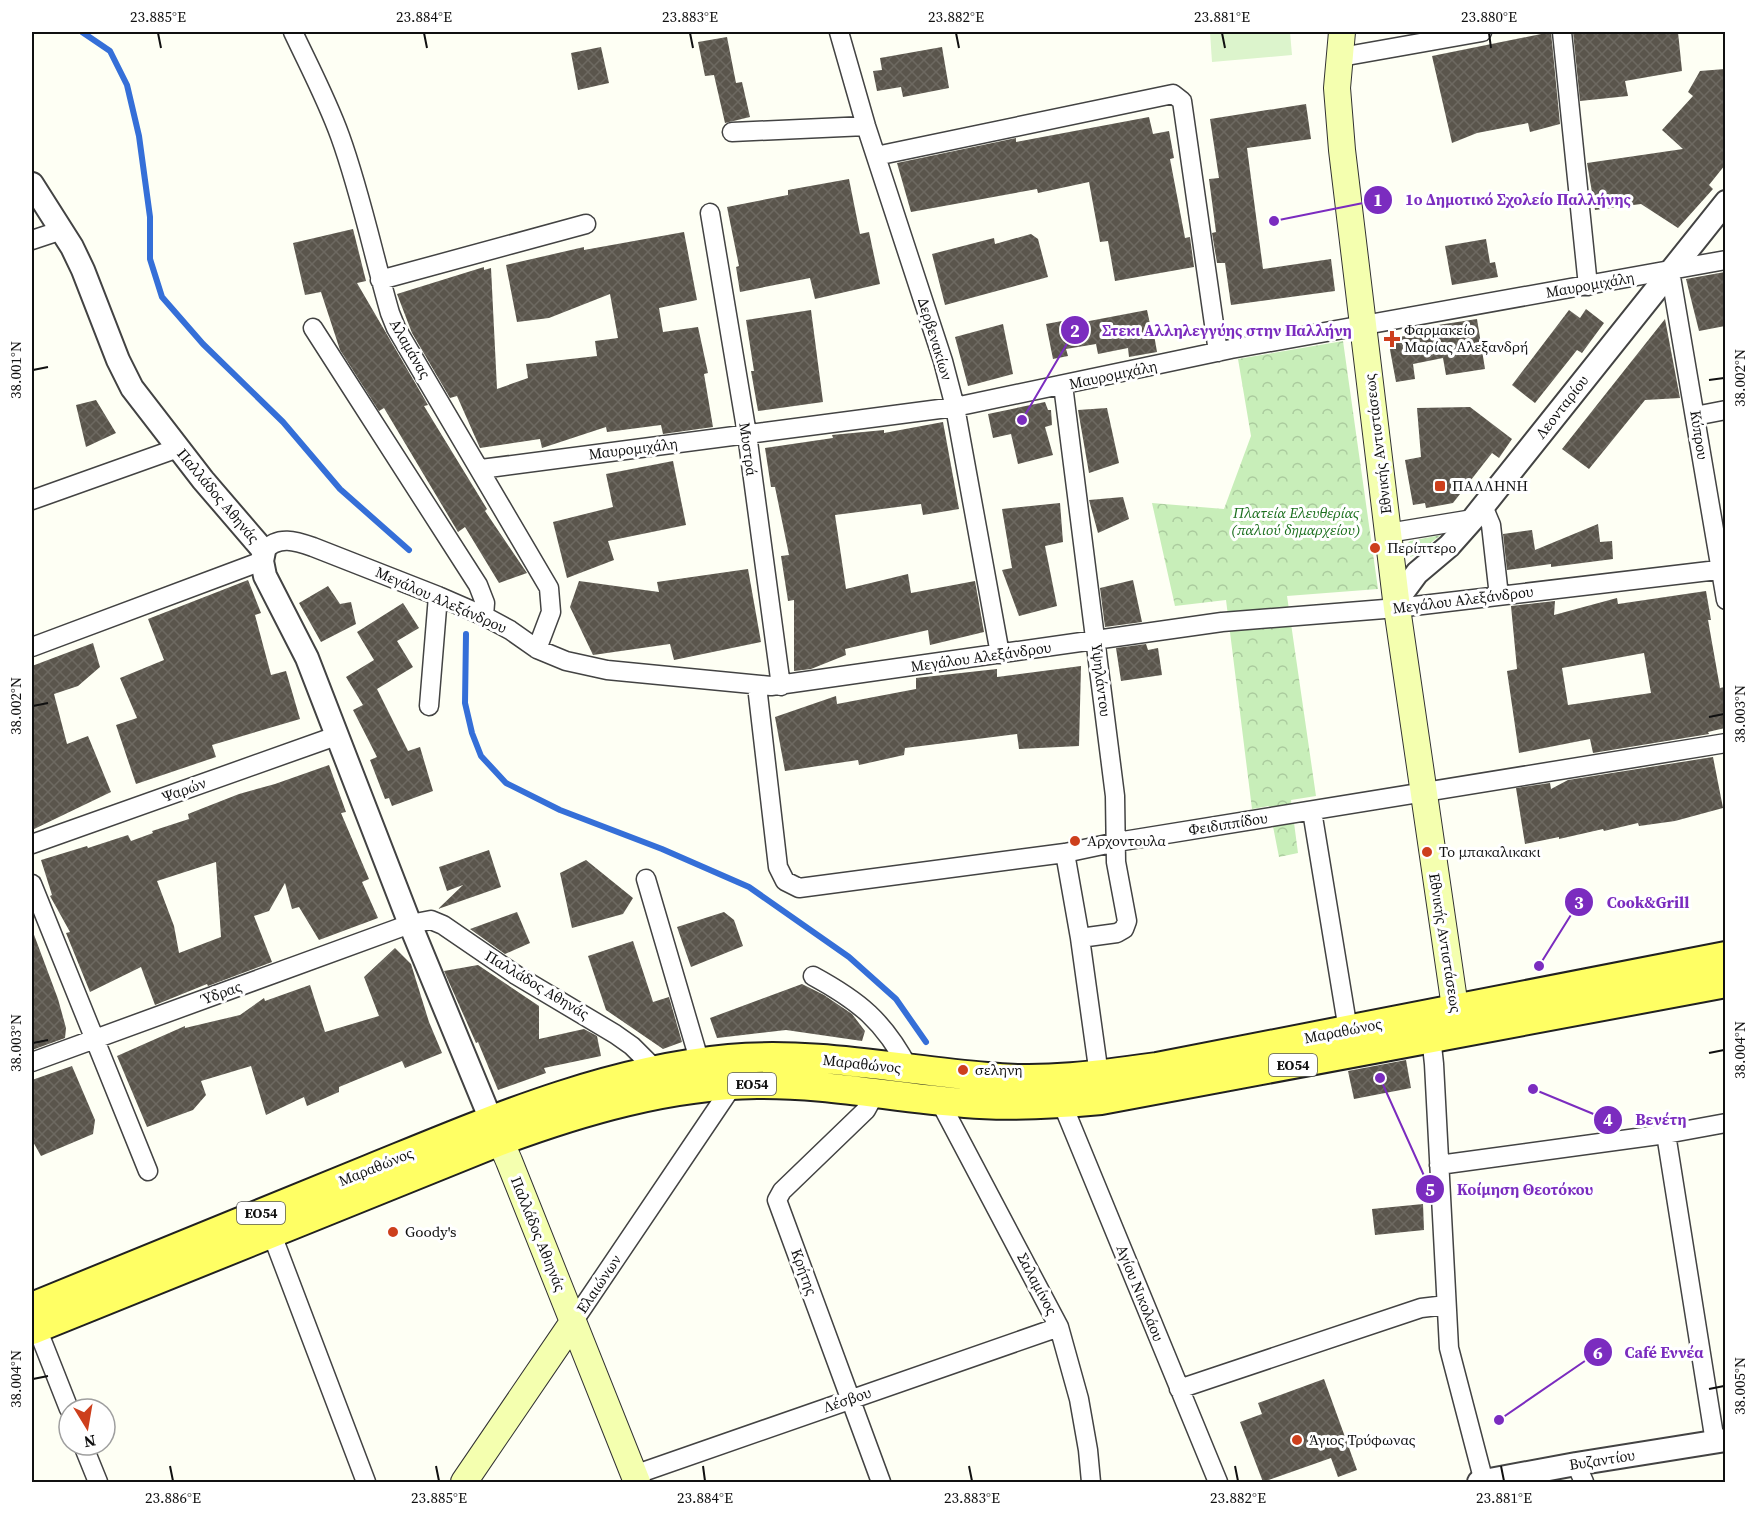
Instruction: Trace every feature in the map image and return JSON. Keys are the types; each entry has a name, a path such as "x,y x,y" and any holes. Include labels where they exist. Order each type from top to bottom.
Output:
{"main road":[{"name":"Εθνικής Αντιστάσεως","path":"1342,32 1337,88 1342,150 1397,608 1423,792 1444,1024"},
{"name":"Μαραθώνος","path":"33,1322 496,1131 561,1120 617,1105 686,1091 733,1085 791,1085 984,1104 1062,1103 1126,1097 1444,1024 1725,956"},
{"name":"Μαραθώνος","path":"33,1322 272,1232 496,1131 581,1089 656,1070 748,1058 789,1057 989,1078 1099,1076 1348,1030 1444,1024 1725,983"},
{"name":"Παλλάδος Αθιηνάς","path":"496,1131 636,1478"},
{"name":"Ελαιώνων","path":"464,1482 573,1322"}],"street":[{"name":"Αλαμάνας","path":"293,32 341,138 380,280 396,328 549,588 551,612 537,649"},
{"name":"Δερβενακίων","path":"839,32 866,126 943,361 955,407 1000,654"},
{"path":"1341,57 1482,32"},
{"path":"1562,32 1588,285"},
{"path":"876,156 1173,94 1182,100 1218,352"},
{"path":"732,132 866,126"},
{"name":"Παλλάδος Αθηνάς","path":"32,184 62,230 83,270 118,360 132,388 263,556 268,583 307,658 410,924 496,1131"},
{"name":"Λεονταρίου","path":"1397,608 1403,592 1417,573 1449,546 1478,513 1725,202"},
{"name":"Μυστρά","path":"710,213 747,434 781,686"},
{"path":"380,280 586,224"},
{"path":"32,240 62,230"},
{"path":"1689,247 1694,258 1704,265"},
{"name":"Μαυρομιχάλη","path":"481,469 955,407 1218,352 1725,260"},
{"name":"Κύπρου","path":"1670,271 1723,569 1725,600"},
{"path":"313,328 477,585 485,603 484,616"},
{"name":"Υψηλάντου","path":"1063,385 1115,796 1116,862 1127,921 1124,929 1117,933 1080,938"},
{"path":"1695,416 1725,410"},
{"path":"32,500 178,448"},
{"path":"1388,533 1478,513 1491,525 1499,596"},
{"name":"Μεγάλου Αλεξάνδρου","path":"32,647 263,556 269,546 280,540 298,541 438,596 484,616 510,630 537,649 566,661 593,668 757,686 781,686 1222,622 1397,608 1723,569"},
{"path":"429,706 438,596"},
{"name":"Φειδιππίδου","path":"757,686 778,867 785,881 799,888 1065,853 1116,842 1725,743"},
{"name":"Ψαρών","path":"32,844 336,736"},
{"path":"1312,811 1348,1030"},
{"path":"1065,853 1080,938 1099,1076"},
{"path":"646,879 700,1063"},
{"path":"32,884 148,1171"},
{"name":"Παλλάδος Αθηνάς","path":"410,924 432,920 443,925 516,975 615,1034 632,1046 656,1070"},
{"name":"Ύδρας","path":"32,1062 410,924"},
{"path":"813,976 846,994 870,1013 890,1036 909,1069"},
{"path":"1444,1024 1439,1165 1449,1348 1482,1482"},
{"name":"Ελαιώνων","path":"573,1322 733,1085"},
{"name":"Κρήτης","path":"876,1092 866,1110 782,1191 777,1200 881,1482"},
{"name":"Σαλαμίνος","path":"939,1100 1059,1327 1079,1399 1091,1482"},
{"name":"Αγίου Νικολάου","path":"1062,1103 1218,1482"},
{"path":"1439,1165 1666,1134 1725,1123"},
{"path":"1666,1134 1720,1441"},
{"path":"272,1232 366,1482"},
{"path":"1179,1389 1421,1308 1446,1305"},
{"path":"33,1322 64,1397"},
{"name":"Λέσβου","path":"636,1478 850,1399 1059,1327"},
{"name":"Βυζαντίου","path":"1482,1482 1580,1473 1720,1441"},
{"path":"88,1457 98,1482"}],"green space":[{"path":"1210,32 1290,32 1292,55 1212,62"},
{"name":"Πλατεία Ελευθερίας (παλιού δημαρχείου)","path":"1343,341 1378,589 1287,596 1316,796 1291,800 1298,853 1279,857 1269,806 1252,809 1226,600 1175,606 1152,503 1224,509 1251,436 1238,359"},
{"path":"1441,535 1410,557 1408,543 1410,541"}],"building":[{"path":"1551,32 1560,124 1530,132 1528,123 1477,133 1452,143 1432,56"},
{"path":"1573,32 1678,32 1682,71 1625,81 1628,96 1580,101"},
{"path":"727,37 736,83 742,82 750,117 725,123 714,75 705,76 698,42"},
{"path":"601,47 609,83 578,90 571,53"},
{"path":"942,47 949,88 903,97 901,87 877,91 873,71 882,70 880,58"},
{"path":"1725,69 1725,165 1709,185 1713,189 1678,228 1641,204 1595,210 1587,163 1683,149 1662,130 1693,96 1688,92 1700,71"},
{"path":"1306,104 1311,139 1247,148 1263,269 1331,259 1335,291 1231,305 1225,263 1217,263 1212,233 1216,232 1209,179 1219,178 1210,119"},
{"path":"1149,117 1153,134 1169,131 1174,158 1170,159 1185,238 1190,237 1194,267 1115,281 1108,241 1100,242 1089,182 1038,193 1037,189 911,212 897,163 1016,138 1016,142"},
{"path":"849,179 860,234 869,232 880,284 815,299 810,278 740,292 736,267 739,266 727,207 788,195 788,190"},
{"path":"353,229 366,281 357,283 428,405 424,406 487,509 485,511 527,573 499,583 465,527 458,532 384,408 379,411 340,350 321,292 305,295 293,243"},
{"path":"684,232 697,300 659,308 663,332 698,327 708,373 704,374 713,427 663,434 661,425 607,432 606,427 542,448 540,439 480,448 457,396 450,398 412,333 397,294 484,267 484,270 491,268 497,389 528,378 526,364 597,356 595,341 618,338 610,294 549,318 517,322 506,265 584,247 584,250"},
{"path":"1031,234 1038,239 1048,277 945,305 932,254 994,238 995,244"},
{"path":"1486,239 1490,263 1495,262 1498,277 1452,285 1445,246"},
{"path":"1725,272 1725,326 1699,331 1686,279"},
{"path":"1586,309 1604,323 1582,353 1577,350 1535,403 1512,385 1569,310 1580,318"},
{"path":"811,310 823,402 758,411 746,320"},
{"path":"1147,310 1150,324 1152,323 1157,352 1129,357 1128,348 1098,354 1096,344 1066,349 1068,356 1053,359 1046,324 1083,317 1084,322"},
{"path":"1477,319 1485,369 1446,375 1443,358 1413,364 1415,379 1396,382 1388,339 1438,330 1438,325"},
{"path":"1665,319 1680,398 1645,400 1589,469 1562,449"},
{"path":"1003,324 1013,374 968,386 955,337"},
{"path":"96,400 116,433 86,447 76,405"},
{"path":"1045,402 1048,410 1051,410 1052,425 1045,427 1053,455 1018,464 1011,434 993,438 988,414"},
{"path":"1470,407 1512,439 1499,458 1492,453 1453,503 1426,508 1425,503 1413,505 1405,460 1421,457 1417,408"},
{"path":"1107,408 1119,463 1089,473 1078,410"},
{"path":"943,422 959,509 923,515 921,504 835,515 846,589 908,574 911,593 975,581 984,632 930,645 928,630 845,649 846,655 811,669 794,671 794,600 788,601 781,556 789,555 775,487 771,487 765,448 833,438 832,435 884,430 884,433"},
{"path":"673,461 686,525 608,541 614,560 567,578 553,522 613,507 606,474"},
{"path":"1123,497 1129,519 1098,533 1089,500"},
{"path":"1060,503 1063,542 1045,546 1057,606 1019,616 1002,570 1012,568 1002,509"},
{"path":"1598,524 1600,542 1612,541 1613,559 1507,570 1503,534 1532,530 1535,550"},
{"path":"748,569 761,642 674,660 670,644 593,655 570,607 579,581 659,592 657,582"},
{"path":"248,580 261,613 255,615 271,675 286,671 300,719 212,745 216,757 136,784 116,725 137,718 120,678 164,660 148,619"},
{"path":"1133,580 1142,622 1105,627 1100,588"},
{"path":"328,586 340,604 351,602 356,624 321,642 299,603"},
{"path":"1706,591 1711,620 1708,620 1720,688 1725,687 1725,728 1708,732 1709,734 1593,753 1590,739 1519,753 1507,671 1517,669 1511,606 1555,601 1554,615 1617,598 1618,604","holes":["1644,653 1651,693 1568,705 1562,668"]},
{"path":"403,603 419,628 397,641 413,667 377,689 408,751 420,747 433,791 392,806 389,798 385,799 370,760 377,757 353,710 363,705 346,677 374,660 357,632"},
{"path":"93,643 100,667 78,686 54,694 67,744 88,736 111,792 32,830 32,666"},
{"path":"1146,644 1148,650 1158,648 1162,675 1121,681 1116,648"},
{"path":"1081,666 1079,746 1019,749 1017,734 905,748 904,755 859,765 858,760 785,771 775,717 836,696 837,704 916,689 916,678 997,669 997,677"},
{"path":"1713,757 1723,808 1675,821 1639,826 1638,823 1525,844 1516,788 1550,783 1551,789 1568,780"},
{"path":"329,765 346,812 341,813 369,879 362,882 378,918 319,940 299,907 292,909 285,883 269,911 254,916 272,962 155,1005 141,967 90,992 66,933 70,932 50,896 52,895 41,860 128,835 131,841 153,833 152,831 189,819 188,814 239,794","holes":["216,862 221,937 179,953 174,926 157,881"]},
{"path":"489,850 501,887 438,909 463,885 447,891 439,867"},
{"path":"586,860 633,898 623,914 572,928 560,873"},
{"path":"517,912 530,943 505,954 470,929"},
{"path":"724,912 734,920 743,946 691,967 677,927"},
{"path":"32,933 58,999 66,1028 65,1038 32,1050"},
{"path":"633,941 653,1002 669,997 682,1042 663,1049 606,1010 588,956"},
{"path":"395,948 411,964 429,1022 442,1053 405,1068 402,1061 339,1087 339,1092 307,1106 304,1097 266,1115 251,1066 201,1081 206,1095 193,1110 147,1127 117,1056 185,1026 185,1028 240,1015 264,998 265,1001 310,985 325,1032 379,1016 364,977"},
{"path":"478,965 539,1006 539,1039 584,1029 597,1036 601,1056 544,1068 546,1073 498,1090 444,971"},
{"path":"802,984 824,995 852,1014 865,1031 862,1041 786,1030 717,1038 710,1018"},
{"path":"1406,1060 1411,1088 1354,1099 1348,1071"},
{"path":"72,1066 95,1120 93,1134 41,1156 32,1140 32,1080"},
{"path":"1423,1204 1424,1230 1375,1235 1372,1209"},
{"name":"Άγιος Τρύφωνας","path":"1324,1379 1357,1470 1338,1477 1331,1458 1263,1482 1240,1422 1262,1414 1258,1403"}],"waterway":[{"path":"82,32 110,51 127,85 139,136 150,217 150,259 162,297 203,344 283,422 340,489 409,550"},
{"path":"466,634 465,703 472,733 481,756 506,783 560,810 662,849 749,887 849,957 896,999 926,1042"}],"place":[{"name":"1ο Δημοτικό Σχολείο Παλλήνης","path":"1274,221"},
{"name":"Φαρμακείο Μαρίας Αλεξανδρή","path":"1392,339"},
{"name":"Στεκι Αλληλεγγύης στην Παλλήνη","path":"1022,420"},
{"name":"ΠΑΛΛΗΝΗ","path":"1440,486"},
{"name":"Περίπτερο","path":"1375,548"},
{"name":"Αρχοντουλα","path":"1075,841"},
{"name":"Το μπακαλικακι","path":"1427,852"},
{"name":"Cook&Grill","path":"1539,966"},
{"name":"σεληνη","path":"963,1070"},
{"name":"Κοίμηση Θεοτόκου","path":"1380,1078"},
{"name":"Βενέτη","path":"1533,1089"},
{"name":"Goody's","path":"393,1232"},
{"name":"Café Εννέα","path":"1499,1420"},
{"name":"Άγιος Τρύφωνας","path":"1297,1440"}]}
